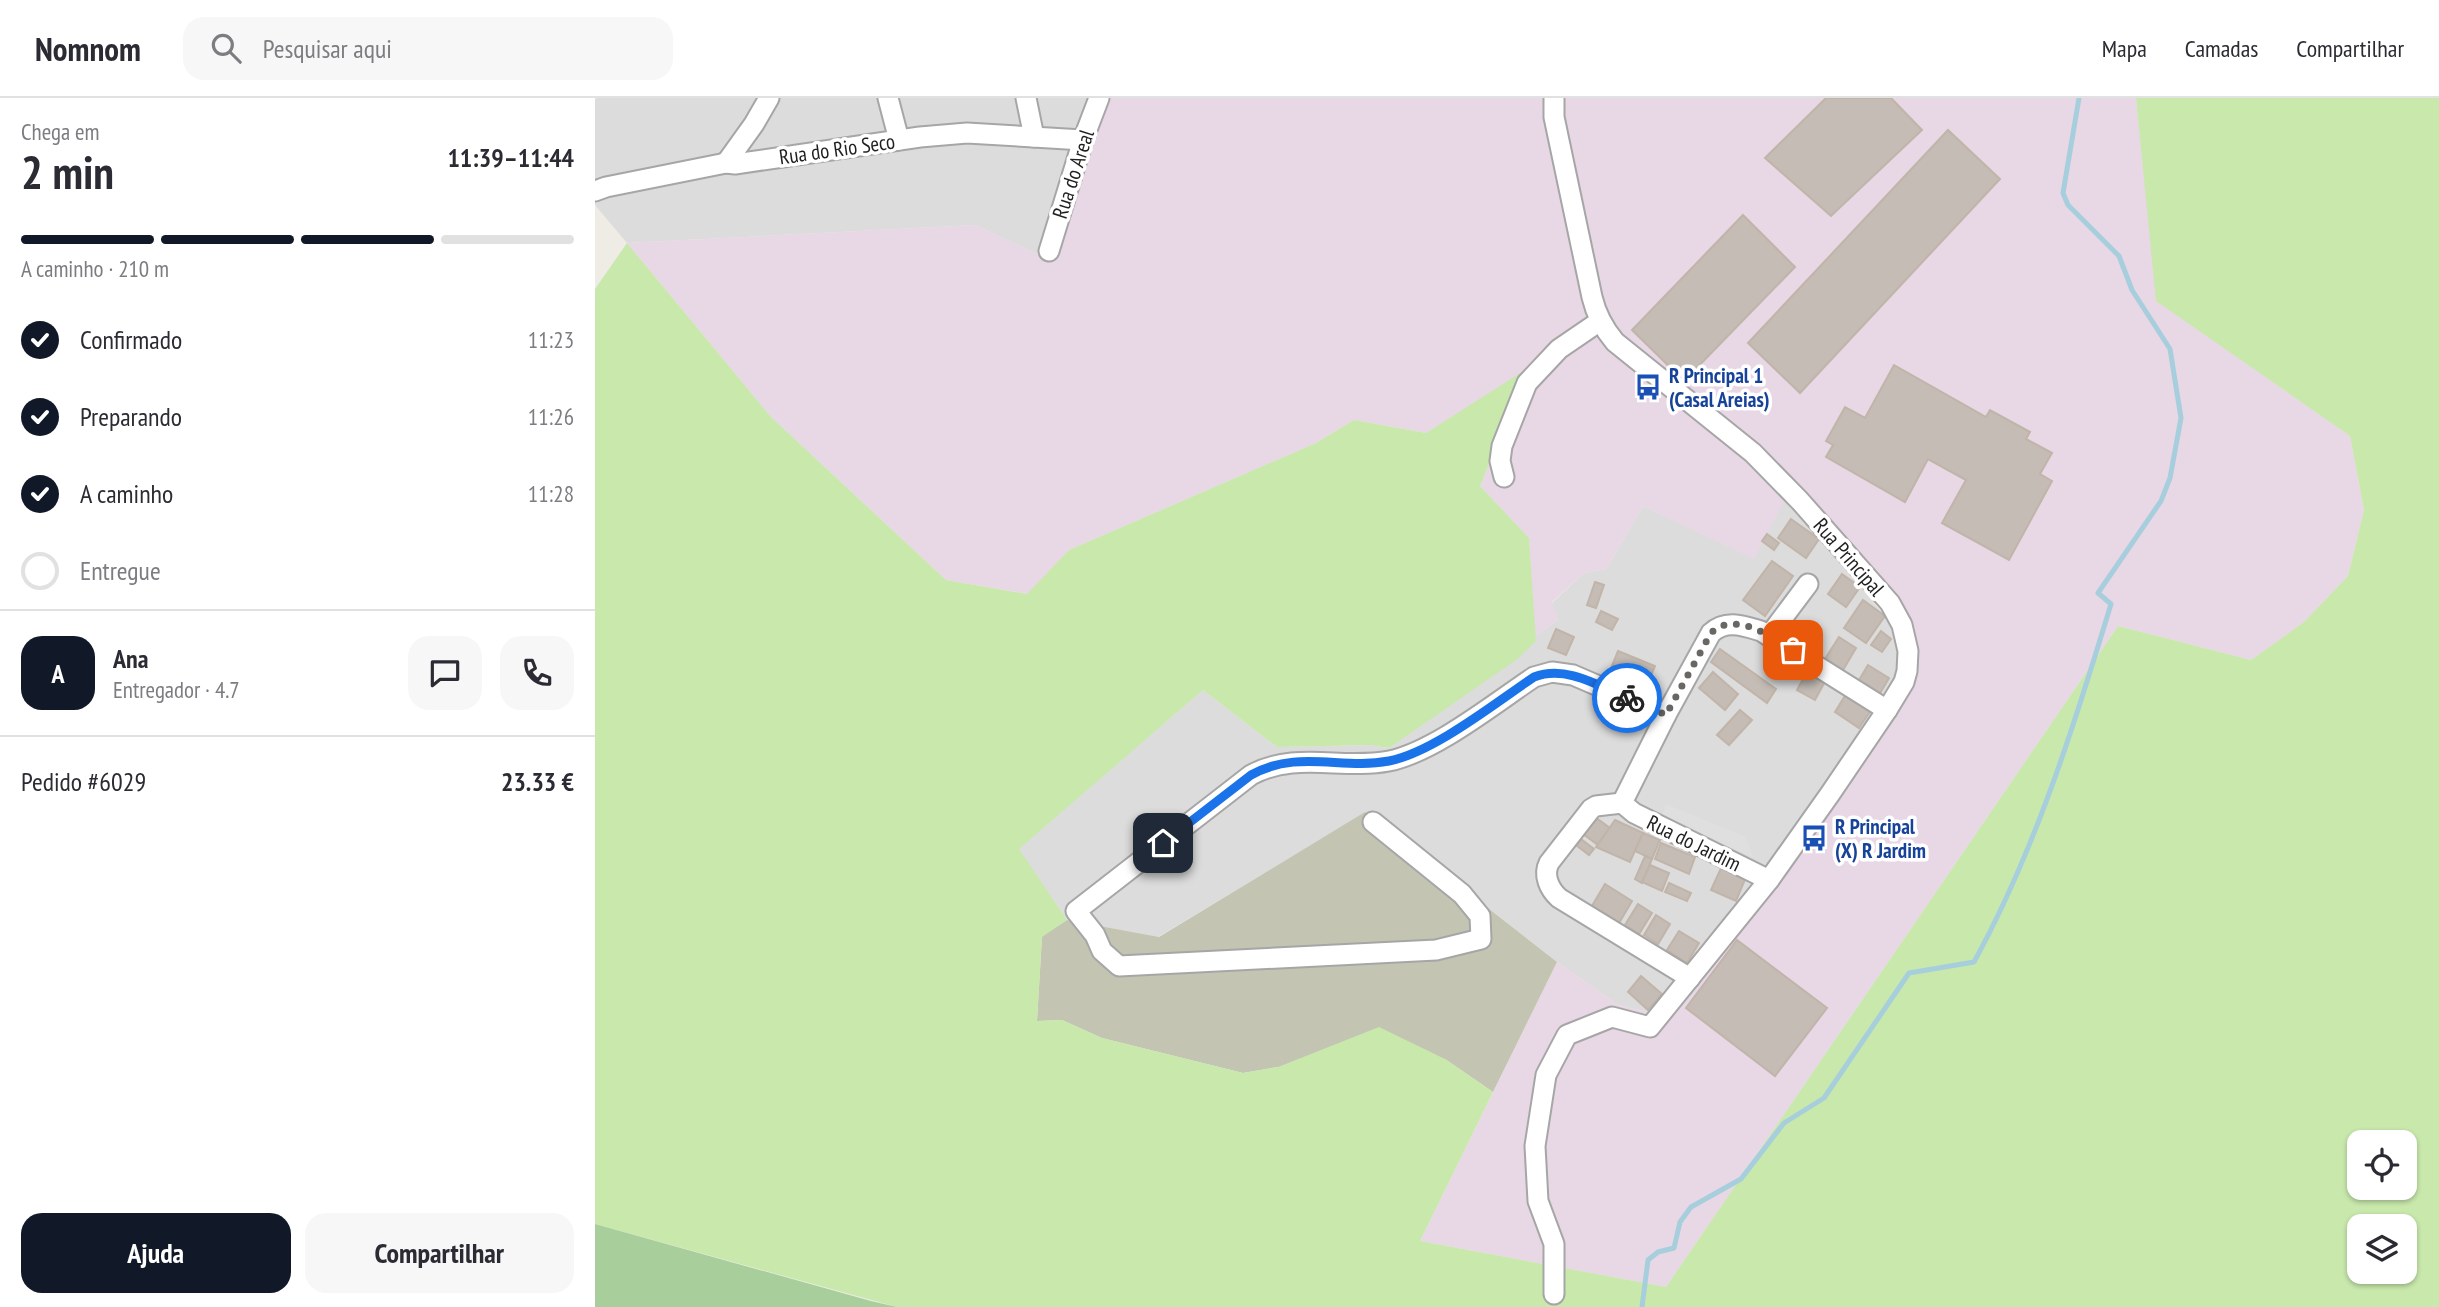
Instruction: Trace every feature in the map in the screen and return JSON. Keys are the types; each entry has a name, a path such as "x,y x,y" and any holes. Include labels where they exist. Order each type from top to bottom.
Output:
{"street":[{"path":"726,163 769,98"},
{"path":"888,98 899,140"},
{"path":"1026,98 1034,137"},
{"name":"Rua do Areal","path":"1049,251 1083,140 1099,98"},
{"name":"Rua Principal","path":"1554,98 1554,117 1592,297 1600,321 1615,342 1753,453 1800,501 1889,603 1902,625 1908,661 1903,682 1887,710 1769,880 1650,1027 1612,1017 1567,1035 1546,1075 1535,1146 1538,1201 1554,1244 1554,1294"},
{"name":"Rua do Rio Seco","path":"595,191 726,163 735,164 899,140 967,133 1083,140"},
{"path":"1504,477 1500,461 1502,446 1527,383 1559,349 1600,321"},
{"path":"1769,636 1808,584"},
{"path":"1690,978 1559,898 1548,881 1547,868 1591,809 1622,803 1711,633 1726,625 1741,625 1769,636 1887,710"},
{"path":"1373,822 1462,894 1481,916 1481,939 1436,950 1119,966 1102,951 1095,935 1076,911 1261,769 1290,762 1383,762 1399,758 1433,744 1534,677 1543,674 1573,675 1666,715"},
{"name":"Rua do Jardim","path":"1622,803 1634,813 1769,880"}],"shaded area":[{"path":"597,98 1108,98 1054,262 975,225 627,243 595,205"},
{"path":"1108,98 2136,98 2157,301 2350,436 2364,510 2348,576 2304,622 2251,660 2118,626 1666,1287 1420,1241 1557,962 1618,1005 1648,1012 1661,1006 1749,896 1873,716 1895,678 1898,661 1896,637 1889,621 1870,595 1786,497 1754,559 1643,506 1606,569 1584,573 1552,602 1558,620 1535,636 1529,538 1480,486 1527,369 1426,433 1354,420 1316,443 1069,550 1028,594 946,580 771,417 627,243 975,225 1054,262"},
{"path":"1785,497 1889,621 1896,637 1898,651 1895,678 1873,716 1778,856 1661,1006 1648,1012 1618,1005 1557,962 1366,812 1158,937 1067,920 1018,849 1203,690 1277,747 1370,745 1389,748 1536,641 1535,636 1558,620 1552,603 1584,573 1606,569 1643,506 1754,558"},
{"path":"1666,804 1746,837 1753,857 1661,818"},
{"path":"1365,812 1557,962 1493,1092 1445,1059 1278,1067 1243,1073 1102,1038 1062,1020 1037,1021 1042,936 1067,920 1159,937"}],"green space":[{"path":"2136,98 2439,98 2439,1307 897,1307 595,1224 595,289 627,243 771,417 946,580 1027,594 1069,550 1316,443 1354,420 1426,433 1528,368 1480,486 1529,538 1536,641 1516,660 1389,748 1370,745 1277,747 1203,690 1019,849 1067,920 1042,937 1037,1021 1062,1020 1102,1038 1243,1073 1278,1067 1379,1027 1445,1059 1493,1092 1420,1241 1666,1287 2118,626 2251,660 2304,622 2348,576 2364,510 2350,436 2156,301"},
{"path":"595,1224 871,1301 897,1307 595,1307"}],"building":[{"path":"1826,98 1891,98 1922,130 1831,216 1765,158"},
{"path":"1948,130 2000,179 1800,393 1748,343"},
{"path":"1743,215 1795,267 1684,381 1632,330"},
{"path":"1894,365 1986,417 1990,410 2030,432 2026,439 2052,453 2040,474 2052,481 2009,560 1942,523 1966,480 1928,459 1905,502 1826,457 1833,445 1826,441 1845,407 1865,418"},
{"path":"1791,519 1819,539 1806,558 1778,538"},
{"path":"1767,534 1779,543 1774,550 1762,541"},
{"path":"1772,561 1793,576 1765,616 1743,600"},
{"path":"1842,574 1860,587 1846,607 1828,594"},
{"path":"1595,582 1604,585 1596,608 1587,605"},
{"path":"1863,600 1885,616 1866,643 1844,628"},
{"path":"1601,611 1618,619 1612,630 1596,622"},
{"path":"1556,629 1574,637 1566,655 1548,648"},
{"path":"1881,631 1891,639 1882,652 1871,645"},
{"path":"1839,637 1856,648 1843,670 1825,659"},
{"path":"1720,649 1776,689 1767,703 1711,662"},
{"path":"1618,651 1655,666 1646,687 1609,673"},
{"path":"1868,665 1889,678 1879,695 1858,682"},
{"path":"1809,668 1827,678 1815,700 1797,690"},
{"path":"1713,672 1738,694 1725,710 1699,688"},
{"path":"1848,691 1873,707 1859,728 1835,712"},
{"path":"1740,710 1752,720 1729,745 1717,735"},
{"path":"1595,817 1610,828 1598,845 1583,834"},
{"path":"1615,820 1643,833 1630,862 1596,847"},
{"path":"1643,833 1660,840 1652,859 1635,851"},
{"path":"1581,839 1594,849 1589,855 1576,845"},
{"path":"1661,843 1695,857 1689,874 1655,859"},
{"path":"1645,856 1652,859 1642,883 1635,879"},
{"path":"1650,865 1669,873 1662,891 1642,882"},
{"path":"1722,866 1746,877 1736,901 1711,890"},
{"path":"1669,883 1691,893 1687,901 1665,892"},
{"path":"1605,884 1632,901 1619,923 1592,906"},
{"path":"1638,904 1652,913 1639,934 1625,925"},
{"path":"1656,915 1670,924 1658,944 1644,935"},
{"path":"1679,931 1699,943 1687,963 1667,950"},
{"path":"1737,940 1827,1008 1775,1076 1686,1008"},
{"path":"1641,976 1662,994 1648,1010 1628,992"}],"waterway":[{"path":"1642,1307 1648,1260 1658,1252 1674,1248 1680,1222 1691,1207 1741,1179 1784,1123 1824,1098 1909,973 1974,962 2016,876 2083,696 2111,604 2098,593 2161,501 2170,478 2181,418 2170,349 2132,290 2119,256 2068,205 2063,193 2079,98"}],"way so far":[{"path":"1627,698 1666,715 1711,633 1720,626 1734,624 1761,631 1793,650"}],"place":[{"name":"R Principal 1 (Casal Areias)","path":"1648,387"},
{"name":"R Principal (X) R Jardim","path":"1814,838"}],"route":[{"path":"1163,843 1251,775 1269,765 1290,762 1383,762 1399,758 1433,744 1534,677 1543,674 1552,672 1573,675 1627,698"}]}
